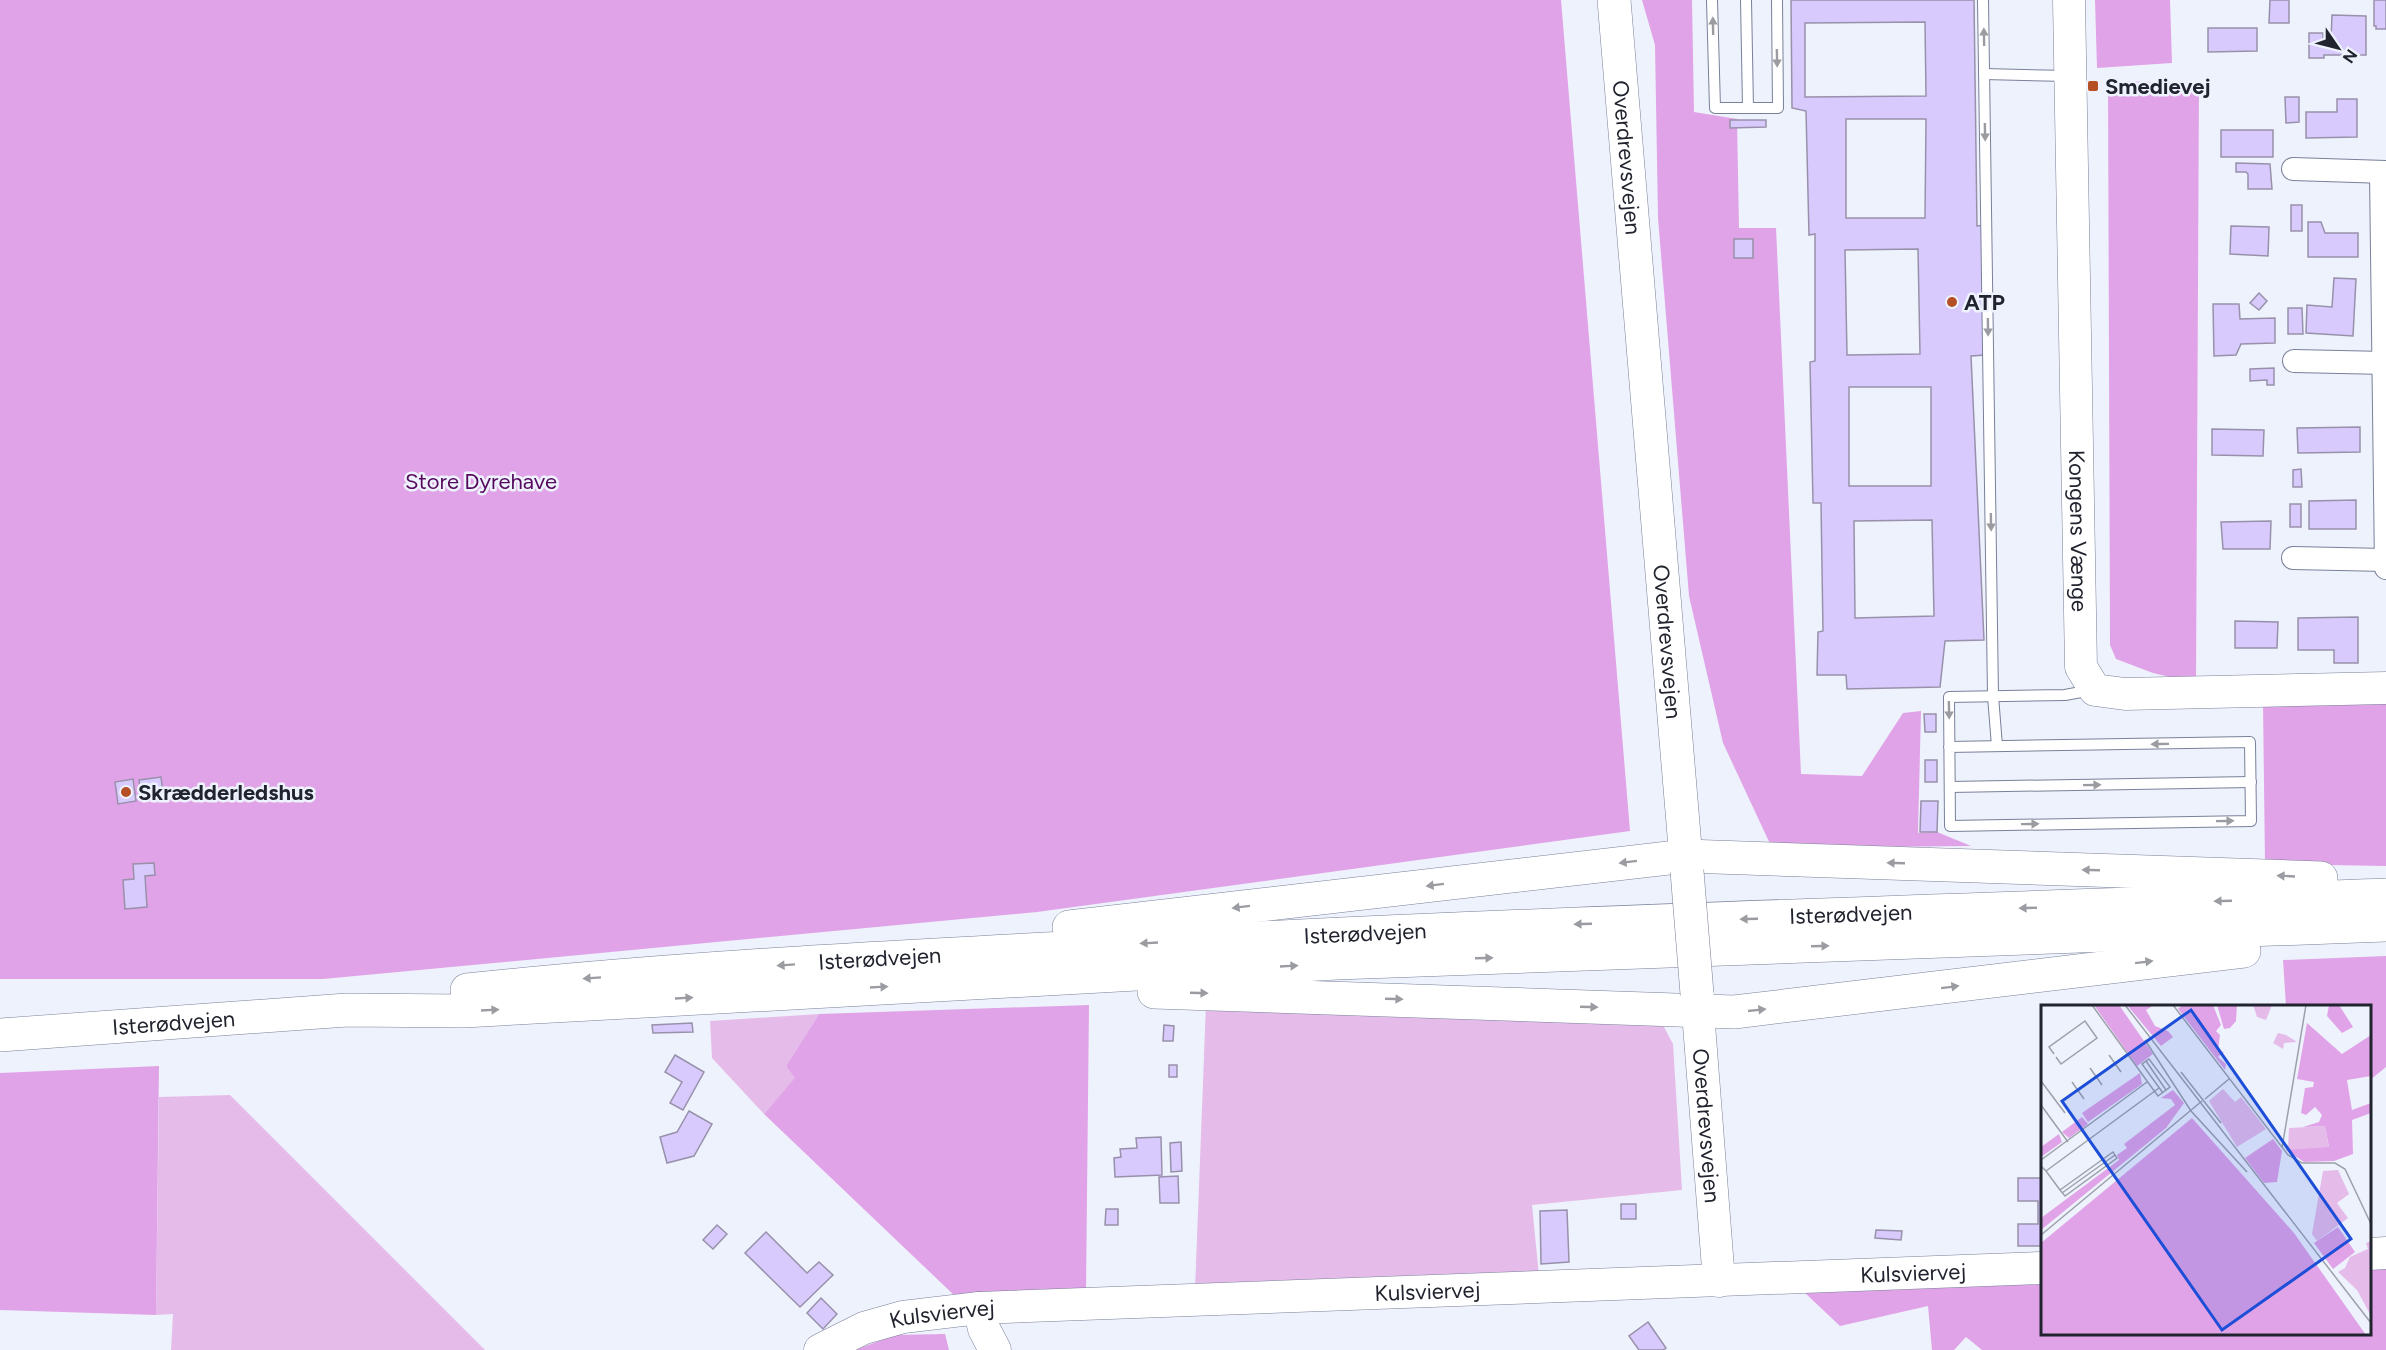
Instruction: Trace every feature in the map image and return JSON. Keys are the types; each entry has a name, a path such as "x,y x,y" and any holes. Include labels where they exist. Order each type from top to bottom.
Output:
{"main road":[{"name":"Overdrevsvejen","path":"1614,0 1698,1003"},
{"path":"967,953 1041,930 1687,863 2250,875 2386,882"},
{"name":"Isterødvejen","path":"347,1010 464,990 554,981 967,953 1339,933 2386,895"},
{"name":"Isterødvejen","path":"0,1035 347,1010 464,1011 1337,963 2386,925"},
{"path":"1080,976 1137,991 1417,1000 1698,1003 1745,1011 2225,952 2354,943 2386,935"}],"street":[{"name":"Kongens Vænge","path":"2069,0 2081,667 2095,690"},
{"path":"2293,169 2383,172 2386,568"},
{"path":"2294,361 2385,363"},
{"path":"2293,558 2386,560"},
{"path":"2095,690 2125,694 2386,688"},
{"name":"Overdrevsvejen","path":"1698,1003 1719,1281"},
{"path":"2371,1254 2386,1253"},
{"name":"Kulsviervej","path":"820,1350 864,1328 903,1317 979,1308 2041,1268"},
{"path":"979,1308 984,1329 995,1350"}],"lane":[{"path":"1713,0 1715,108 1778,108 1776,0"},
{"path":"1746,0 1748,108"},
{"path":"1983,0 1993,696 1997,746"},
{"path":"1984,74 2071,76"},
{"path":"1949,747 2250,742 2251,821 1950,825 1948,697 2065,695 2095,690"},
{"path":"1950,787 2251,782"}],"shaded area":[{"path":"1206,1004 1653,1024 1664,1027 1673,1044 1682,1190 1532,1205 1539,1276 1195,1290"},
{"path":"819,1014 786,1066 796,1078 764,1114 712,1058 710,1021"},
{"path":"230,1095 485,1350 171,1350 173,1314 156,1315 159,1097"}],"green space":[{"name":"Store Dyrehave","path":"0,0 1561,0 1630,831 1037,912 323,979 0,979"},
{"path":"1642,0 1692,0 1694,112 1737,119 1739,228 1776,228 1801,774 1862,776 1903,713 1921,711 1918,833 1937,832 1971,846 1772,848 1723,743 1689,596 1658,218 1655,45"},
{"path":"2095,0 2170,0 2172,63 2097,68"},
{"path":"2108,81 2199,83 2196,683 2153,673 2116,659 2110,645"},
{"path":"2386,701 2386,866 2265,864 2263,702"},
{"path":"2386,956 2386,1067 2371,1079 2371,1005 2286,1005 2283,960"},
{"path":"1089,1005 1086,1292 956,1297 764,1114 795,1078 786,1066 819,1014"},
{"path":"159,1066 156,1315 0,1310 0,1073"},
{"path":"2371,1268 2386,1268 2386,1350 1982,1350 1966,1337 1954,1350 1932,1350 1928,1306 1840,1326 1804,1292 2041,1280 2041,1335 2371,1335"},
{"path":"945,1334 949,1350 855,1350 895,1335"}],"building":[{"name":"ATP","path":"1791,0 1974,0 1977,226 1985,225 1986,355 1971,356 1984,640 1945,641 1940,687 1847,689 1846,675 1817,675 1818,632 1823,631 1821,503 1813,503 1810,362 1815,361 1815,234 1809,235 1806,111 1792,108","holes":["1925,22 1926,96 1805,97 1805,23","1846,119 1926,119 1925,218 1846,218","1918,249 1920,354 1847,355 1845,250","1849,387 1931,387 1931,486 1849,486","1932,520 1934,616 1855,618 1854,521"]},
{"path":"2270,0 2289,0 2289,23 2269,23"},
{"path":"2374,0 2386,0 2386,29 2376,29 2374,26"},
{"path":"2332,15 2366,16 2366,55 2324,55 2324,58 2309,58 2309,33 2323,33 2323,39 2331,39"},
{"path":"2208,28 2257,28 2257,51 2208,52"},
{"path":"2285,97 2299,97 2299,122 2286,123"},
{"path":"2337,99 2357,99 2357,137 2306,138 2306,112 2337,112"},
{"path":"1730,120 1766,120 1766,127 1730,128"},
{"path":"2221,130 2273,130 2273,157 2221,157"},
{"path":"2236,163 2270,164 2272,189 2248,189 2248,174 2236,172"},
{"path":"2291,205 2302,205 2302,231 2291,231"},
{"path":"2308,222 2321,222 2325,233 2358,233 2358,257 2308,257"},
{"path":"2231,226 2269,227 2268,256 2230,254"},
{"path":"1734,239 1753,239 1753,258 1734,258"},
{"path":"2334,278 2356,279 2353,336 2306,333 2307,305 2332,307"},
{"path":"2259,293 2267,301 2259,310 2250,303"},
{"path":"2213,304 2239,304 2240,319 2275,318 2275,343 2241,344 2236,355 2214,356"},
{"path":"2288,308 2302,308 2303,334 2288,334"},
{"path":"2274,368 2274,385 2267,385 2267,380 2250,381 2250,369"},
{"path":"2360,427 2360,452 2298,453 2297,428"},
{"path":"2212,429 2264,430 2263,456 2212,455"},
{"path":"2301,469 2302,487 2293,487 2293,470"},
{"path":"2356,500 2356,529 2309,529 2309,501"},
{"path":"2290,504 2301,504 2301,527 2290,527"},
{"path":"2271,521 2270,549 2223,549 2221,522"},
{"path":"2358,617 2358,663 2334,663 2334,650 2298,650 2298,618"},
{"path":"2235,621 2278,622 2277,648 2235,648"},
{"path":"1924,714 1936,714 1936,732 1925,732"},
{"path":"1925,760 1937,760 1937,782 1925,782"},
{"path":"161,777 163,793 141,796 139,780"},
{"name":"Skrædderledshus","path":"133,779 136,801 118,804 115,782"},
{"path":"1921,801 1938,801 1937,832 1920,832"},
{"path":"154,863 155,875 145,876 147,907 125,909 123,880 134,879 133,864"},
{"path":"692,1023 693,1032 653,1033 652,1025"},
{"path":"1164,1025 1174,1026 1173,1041 1163,1041"},
{"path":"675,1055 704,1072 683,1110 670,1103 682,1082 665,1072"},
{"path":"1169,1065 1177,1065 1177,1077 1169,1077"},
{"path":"689,1111 712,1124 694,1156 667,1163 660,1137 677,1132"},
{"path":"1161,1137 1162,1175 1115,1177 1114,1158 1121,1157 1120,1149 1137,1148 1136,1138"},
{"path":"1181,1142 1182,1171 1171,1172 1170,1143"},
{"path":"1178,1176 1179,1203 1160,1203 1159,1177"},
{"path":"2018,1178 2041,1178 2041,1246 2018,1246 2018,1224 2038,1224 2038,1201 2018,1201"},
{"path":"1621,1204 1636,1204 1636,1219 1621,1219"},
{"path":"1106,1209 1118,1209 1118,1225 1105,1225"},
{"path":"1567,1210 1569,1262 1541,1264 1540,1211"},
{"path":"717,1225 727,1234 713,1249 703,1240"},
{"path":"1876,1230 1902,1231 1901,1240 1875,1238"},
{"path":"766,1232 807,1273 819,1262 833,1275 800,1307 745,1253"},
{"path":"821,1298 837,1314 823,1329 807,1313"},
{"path":"1648,1322 1666,1348 1663,1350 1639,1350 1629,1336"}],"place":[{"name":"Smedievej","path":"2093,86"},
{"name":"ATP","path":"1952,302"},
{"name":"Skrædderledshus","path":"126,792"}]}
